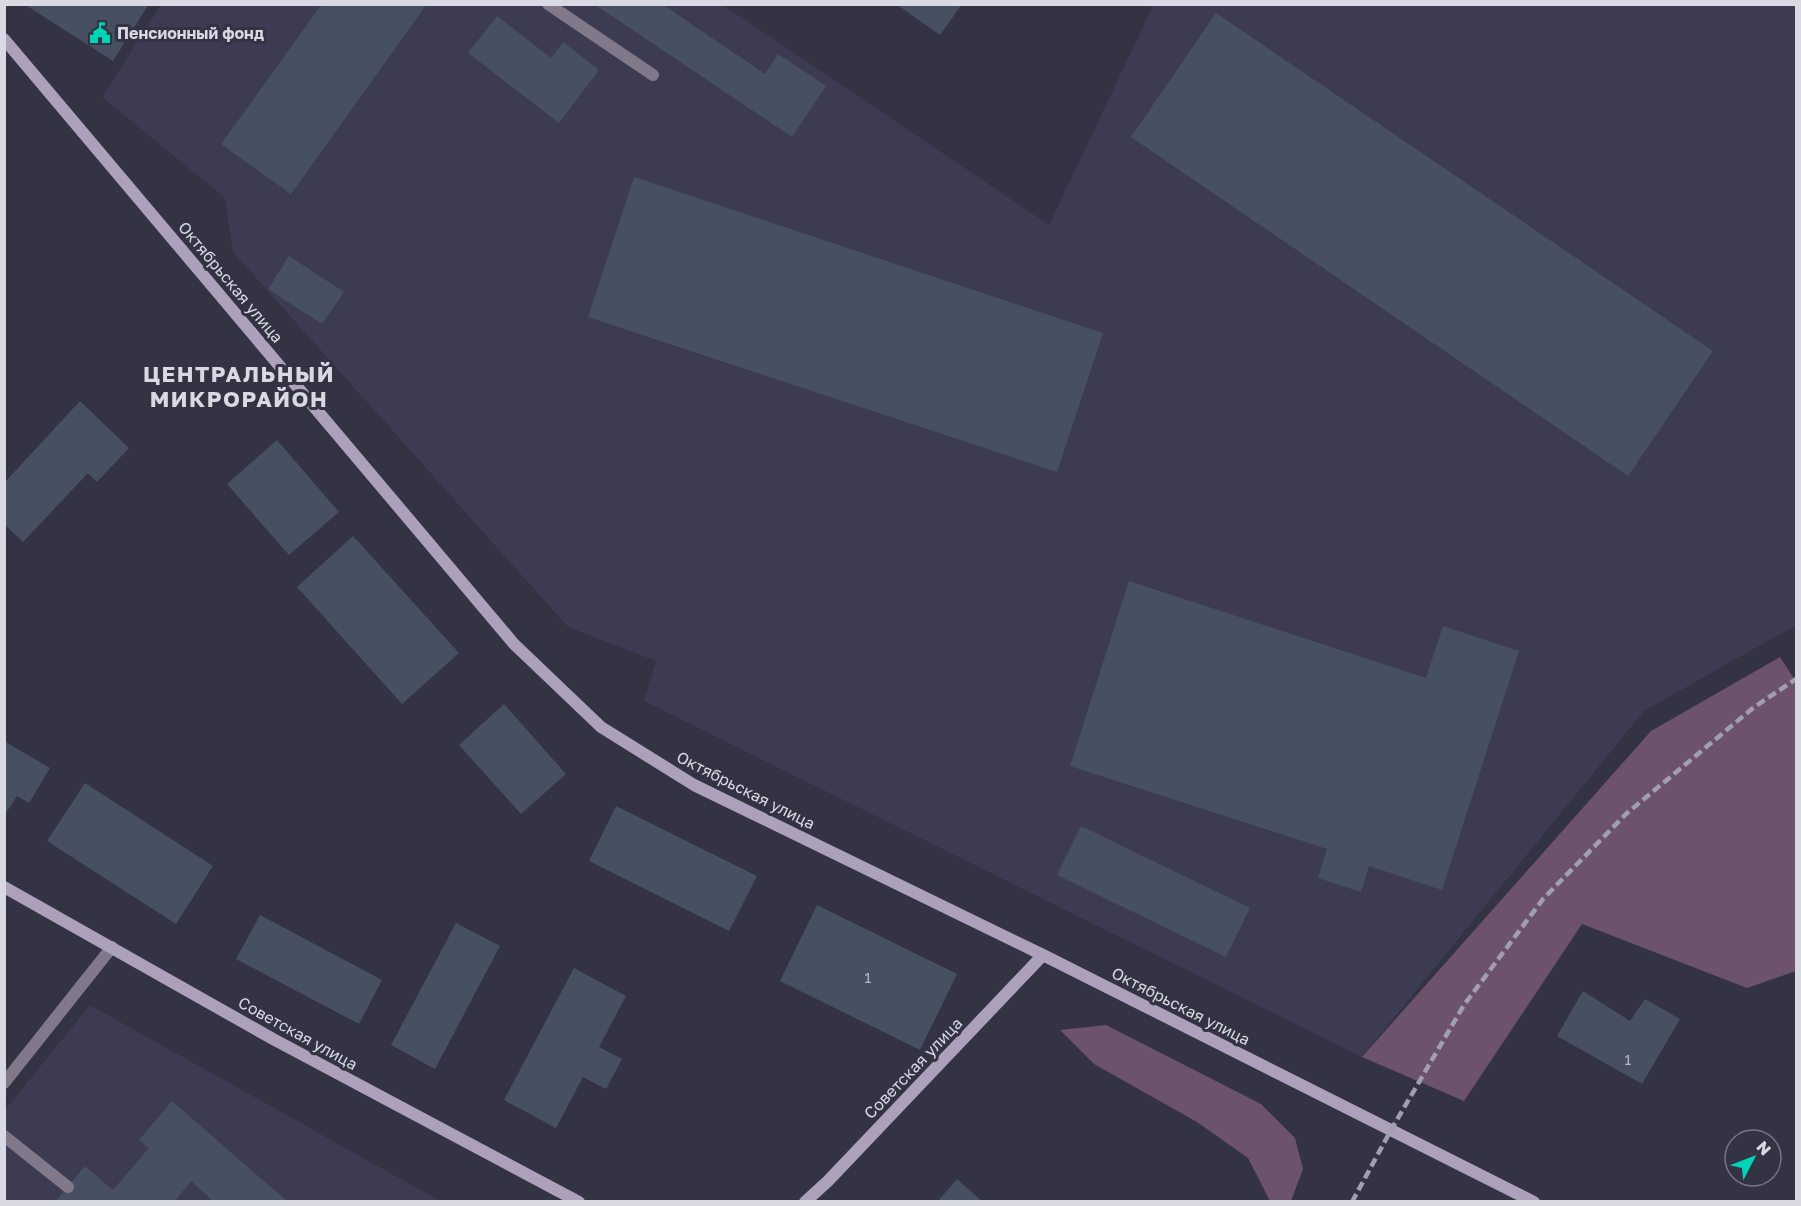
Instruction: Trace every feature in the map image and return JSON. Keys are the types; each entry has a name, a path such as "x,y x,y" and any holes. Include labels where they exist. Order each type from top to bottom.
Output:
{"main road":[{"name":"Октябрьская улица","path":"4,39 514,644 601,727 694,785 1534,1202"},
{"name":"Советская улица","path":"4,886 273,1039 579,1202"},
{"name":"Советская улица","path":"805,1202 828,1181 1042,956"}],"lane":[{"path":"548,4 653,75"},
{"path":"4,1083 112,947"},
{"path":"4,1136 68,1186"}],"shaded area":[{"path":"161,5 723,5 1049,225 1152,8 1148,5 1796,5 1796,625 1644,711 1362,1057 644,701 656,661 568,627 233,252 225,198 102,97"},
{"path":"1780,657 1796,682 1796,971 1747,988 1582,924 1464,1101 1362,1057 1651,731"},
{"path":"90,1005 440,1201 5,1202 5,1110"},
{"path":"1106,1025 1261,1104 1295,1138 1303,1169 1291,1201 1270,1201 1248,1158 1197,1122 1094,1064 1060,1030"}],"building":[{"name":"Пенсионный фонд","path":"24,4 149,4 113,61"},
{"path":"322,4 427,4 291,194 221,144"},
{"path":"594,4 662,4 765,74 778,54 826,86 792,137"},
{"path":"896,4 962,4 940,35"},
{"path":"1216,13 1713,351 1628,476 1131,137"},
{"path":"497,16 551,58 563,42 599,70 559,123 468,53"},
{"path":"634,177 1103,333 1057,472 588,317"},
{"path":"289,256 344,292 322,324 268,289"},
{"path":"80,401 129,448 97,482 88,473 23,542 5,525 5,482"},
{"path":"277,440 339,512 289,555 227,484"},
{"path":"353,536 459,653 402,704 297,587"},
{"path":"1129,581 1426,678 1443,626 1519,651 1442,890 1369,866 1361,892 1318,878 1327,849 1070,766"},
{"path":"504,704 566,774 521,814 459,745"},
{"path":"4,741 50,768 29,803 17,796 4,816"},
{"path":"85,783 213,866 176,924 47,841"},
{"path":"616,806 757,876 729,931 589,861"},
{"path":"1081,826 1250,908 1226,957 1057,875"},
{"path":"817,905 957,974 920,1050 780,981"},
{"path":"260,915 382,980 359,1024 236,959"},
{"path":"456,923 500,946 435,1069 391,1045"},
{"path":"574,968 626,996 599,1047 622,1059 606,1089 583,1077 556,1128 504,1100"},
{"path":"1583,991 1630,1021 1645,999 1680,1019 1642,1084 1557,1036"},
{"path":"172,1101 288,1202 214,1202 191,1181 174,1202 55,1202 85,1166 113,1190 149,1148 139,1140"},
{"path":"957,1179 983,1202 937,1202"}],"railway":[{"path":"1352,1202 1464,1005 1543,899 1626,814 1753,708 1796,679"}],"place":[{"name":"Пенсионный фонд","path":"100,33"}],"district":[{"name":"ЦЕНТРАЛЬНЫЙ МИКРОРАЙОН","path":"239,386"}]}
